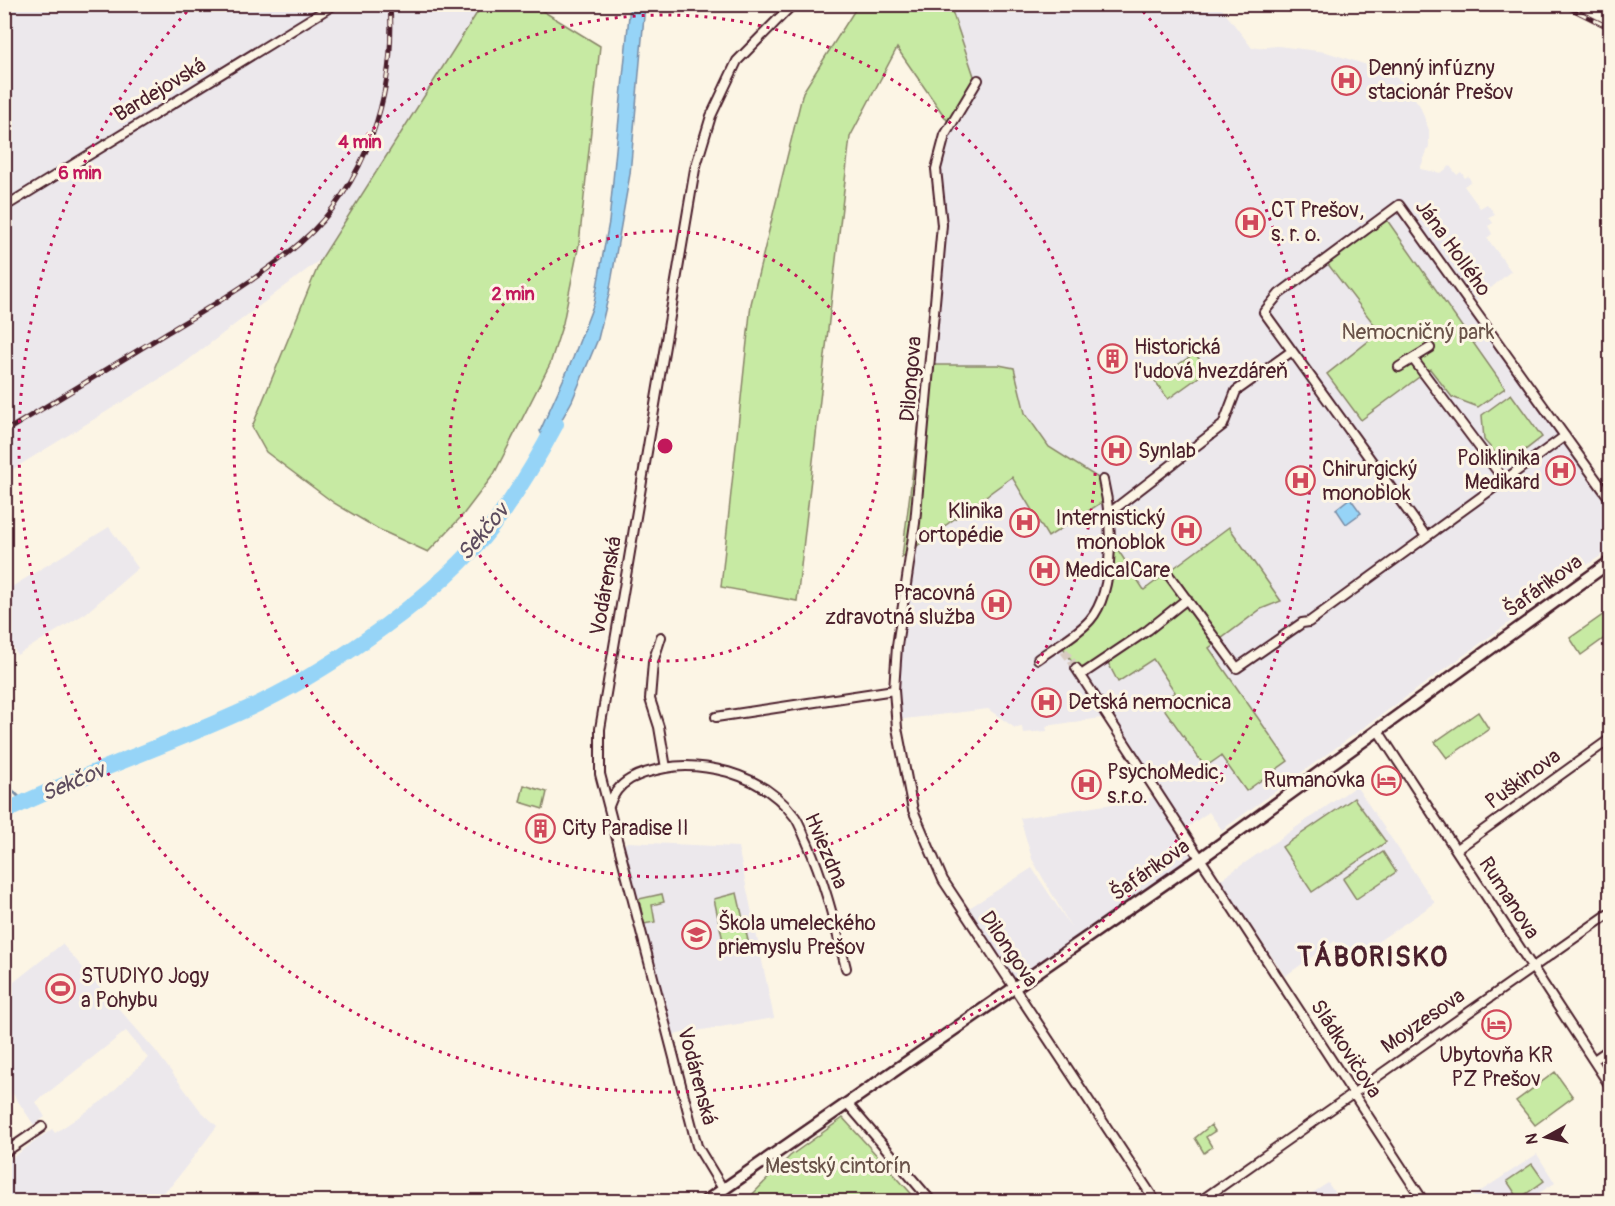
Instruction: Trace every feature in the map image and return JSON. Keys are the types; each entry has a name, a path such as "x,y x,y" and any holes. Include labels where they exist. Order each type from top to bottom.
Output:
{"street":[{"name":"Bardejovská","path":"4,207 335,4"},
{"name":"Vodárenská","path":"723,1189 697,1146 600,774 600,729 696,169 711,116 737,61 793,4"},
{"name":"Dilongova","path":"978,80 945,135 937,162 942,225 915,523 897,646 894,690 897,728 905,778 924,842 953,898 1156,1202"},
{"name":"Jána Hollého","path":"1425,535 1263,312 1279,294 1399,205 1611,499"},
{"path":"1399,367 1430,348"},
{"path":"1108,514 1224,425 1236,391 1292,351"},
{"path":"1413,359 1504,480"},
{"path":"1168,574 1237,668 1302,623 1309,622 1425,535 1565,436"},
{"path":"1038,659 1062,647 1090,621 1101,602 1108,580 1108,514 1103,480"},
{"name":"Šafárikova","path":"705,1202 1200,859 1611,562"},
{"name":"Sládkovičova","path":"1187,599 1148,630 1078,672 1424,1202"},
{"path":"661,637 653,662 650,699 659,728 666,768"},
{"path":"716,717 894,690"},
{"name":"Rumanova","path":"1377,729 1611,1086"},
{"name":"Puškinova","path":"1456,850 1611,738"},
{"name":"Hviezdna","path":"608,808 612,795 626,779 666,768 690,767 726,772 750,780 782,802 797,819 827,897 846,968"},
{"name":"Moyzesova","path":"1199,1202 1611,913"},
{"path":"1594,1060 1611,1049"},
{"path":"847,1103 932,1202"},
{"path":"4,1153 42,1127"}],"shaded area":[{"path":"5,5 482,5 321,259 179,367 5,474"},
{"path":"950,5 1219,5 1252,48 1278,46 1326,52 1386,71 1404,83 1420,106 1429,130 1429,146 1420,169 1441,173 1450,166 1457,175 1461,172 1465,178 1468,176 1471,181 1464,186 1480,208 1487,204 1495,214 1489,217 1493,223 1488,226 1492,234 1487,238 1511,271 1472,304 1610,499 1610,550 1553,587 1510,622 1222,830 1209,812 1193,823 1182,832 1194,855 1076,936 1078,939 1013,981 966,910 1032,868 1071,927 1032,859 1020,818 1159,797 1108,717 1046,726 1047,731 1023,733 1022,727 1015,728 988,709 896,720 894,690 915,523 942,225 938,154 975,79"},
{"path":"109,527 138,568 86,613 17,655 5,632 5,591"},
{"path":"1356,786 1435,903 1349,961 1335,941 1285,976 1220,880"},
{"name":"Škola umeleckého priemyslu Prešov","path":"627,842 738,847 774,1018 666,1036 616,853"},
{"path":"62,944 155,1050 200,1110 217,1126 172,1185 152,1201 5,1201 5,1163 52,1129 55,1133 105,1099 148,1058 126,1031 36,1102 45,1117 34,1125 5,1082 5,989"},
{"path":"1537,1154 1555,1183 1526,1201 1464,1202"},
{"path":"1328,1183 1340,1201 1300,1201"}],"green space":[{"path":"482,5 533,5 600,46 579,244 563,323 550,364 494,474 462,516 428,552 378,529 334,503 266,452 252,427 321,259"},
{"path":"858,5 950,5 975,79 949,123 897,48 850,137 797,601 721,587 751,304 803,92"},
{"name":"Nemocničný park","path":"1387,220 1505,388 1478,407 1452,397 1430,369 1361,420 1327,374 1380,332 1327,263"},
{"path":"1195,353 1207,371 1168,399 1155,381"},
{"path":"926,365 999,365 1014,368 1025,413 1049,447 1103,481 1107,499 1048,537 1012,477 902,557"},
{"name":"Nemocničný park","path":"1511,394 1542,437 1515,458 1504,463 1484,440 1482,415"},
{"path":"1229,527 1281,601 1261,609 1209,648 1288,761 1246,791 1221,756 1205,767 1160,703 1175,692 1153,659 1118,682 1106,659 1081,675 1060,643 1091,621 1105,591 1107,533 1144,590"},
{"path":"1610,610 1610,634 1581,655 1570,638"},
{"path":"1478,712 1489,729 1447,758 1435,742"},
{"path":"524,785 547,792 543,809 520,802"},
{"path":"1354,798 1386,842 1312,892 1282,847"},
{"path":"1383,852 1396,872 1356,899 1343,879"},
{"path":"737,893 750,949 726,955 714,899"},
{"path":"662,894 664,902 652,905 655,922 644,924 639,899"},
{"path":"1555,1072 1573,1097 1535,1125 1516,1101"},
{"name":"Mestský cintorín","path":"843,1118 918,1201 746,1201 790,1156"},
{"path":"1211,1125 1215,1131 1206,1137 1212,1147 1204,1153 1195,1138"},
{"path":"1532,1164 1544,1181 1519,1199 1507,1181"}],"water":[{"path":"630,5 645,5 630,174 609,294 598,339 572,401 547,446 540,431 573,358 594,303 609,222"},
{"path":"1350,498 1361,513 1346,524 1336,509"}],"waterway":[{"name":"Sekčov","path":"4,812 67,783 260,703 353,649 415,603 470,553 509,503 556,424"},
{"path":"4,782 24,802"}],"tunnel":[{"path":"1064,651 1073,663"}],"railway":[{"path":"4,432 236,290 285,256 323,220 360,165 382,103 391,37 390,4"},
{"path":"1562,4 1610,28"}],"place":[{"name":"Denný infúzny stacionár Prešov","path":"1347,80"},
{"name":"CT Prešov, s. r. o.","path":"1250,222"},
{"name":"Historická ľudová hvezdáreň","path":"1113,359"},
{"name":"Synlab","path":"1117,451"},
{"name":"Poliklinika Medikard","path":"1561,470"},
{"name":"Chirurgický monoblok","path":"1301,481"},
{"name":"Klinika ortopédie","path":"1024,523"},
{"name":"Internistický monoblok","path":"1186,530"},
{"name":"MedicalCare","path":"1044,570"},
{"name":"Pracovná zdravotná služba","path":"996,605"},
{"name":"Detská nemocnica","path":"1047,702"},
{"name":"Rumanovka","path":"1386,780"},
{"name":"PsychoMedic, s.r.o.","path":"1086,784"},
{"name":"City Paradise II","path":"541,828"},
{"name":"Škola umeleckého priemyslu Prešov","path":"697,935"},
{"name":"STUDIYO Jogy a Pohybu","path":"60,988"},
{"name":"Ubytovňa KR PZ Prešov","path":"1496,1024"}],"district":[{"name":"TÁBORISKO","path":"1373,957"}]}
